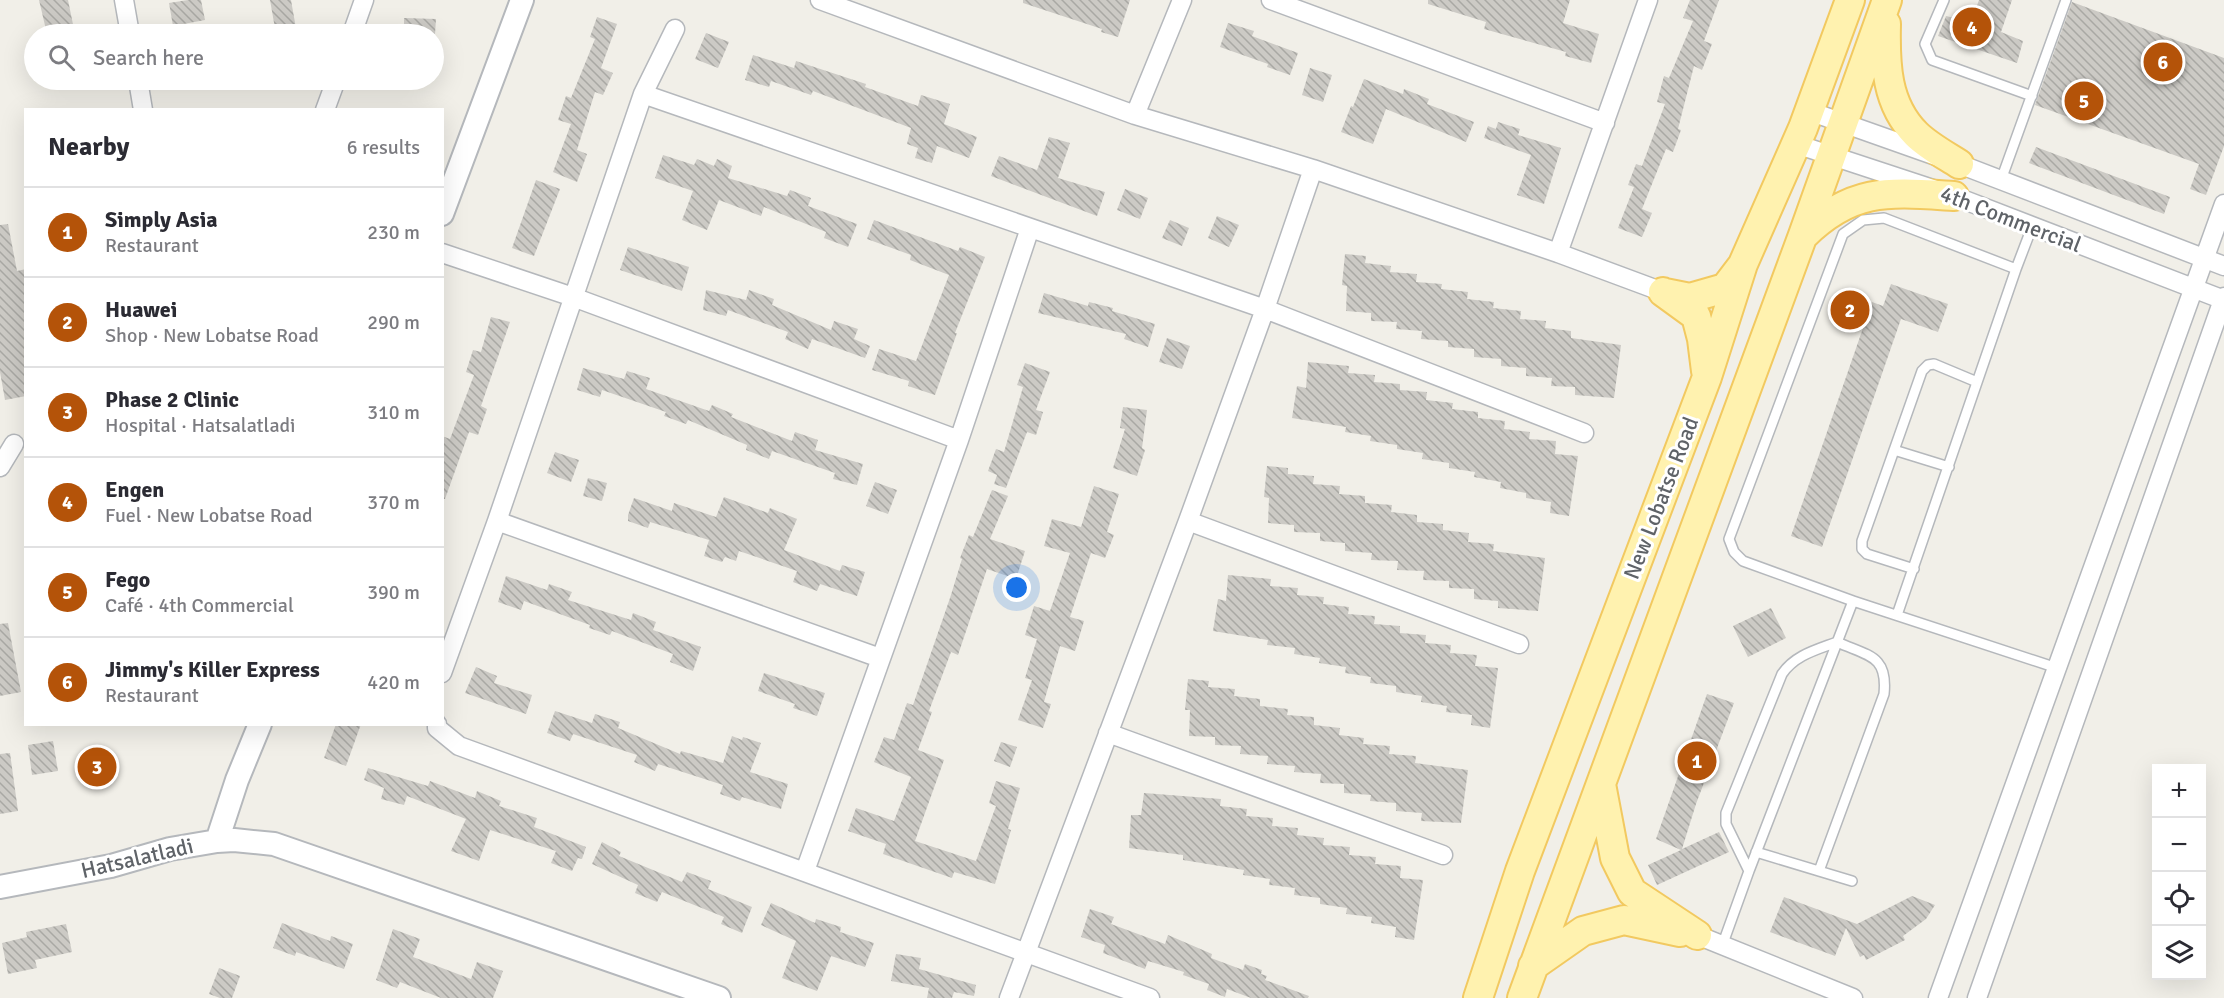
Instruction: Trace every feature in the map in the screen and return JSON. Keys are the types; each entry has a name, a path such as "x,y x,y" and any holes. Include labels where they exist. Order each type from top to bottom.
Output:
{"main road":[{"name":"New Lobatse Road","path":"1478,998 1520,871 1707,377 1743,264 1796,144 1850,0"},
{"name":"New Lobatse Road","path":"1522,998 1803,236 1887,0"},
{"path":"1887,0 1887,75 1900,114 1917,135 1959,164"},
{"path":"1803,236 1821,218 1841,206 1868,196 1895,192 1954,196"},
{"path":"1663,292 1690,298 1725,288 1743,264"},
{"path":"1663,292 1696,316 1702,339 1707,377"},
{"path":"1601,782 1615,858 1632,892 1710,940"},
{"path":"1533,966 1583,931 1624,920 1710,940"}],"street":[{"path":"124,0 128,24"},
{"path":"356,24 364,0"},
{"path":"444,209 522,0"},
{"path":"820,0 1135,115 1312,168 1663,292"},
{"path":"1135,115 1182,0"},
{"path":"1271,0 1605,123"},
{"path":"1558,253 1648,0"},
{"path":"444,667 497,521 643,94 675,29"},
{"path":"140,90 143,108"},
{"path":"326,108 332,90"},
{"path":"643,94 1265,309 1584,433"},
{"name":"4th Commercial","path":"1809,111 1959,164 2224,266"},
{"name":"4th Commercial","path":"1796,144 1954,196 2224,299"},
{"path":"1009,998 1188,521 1265,309 1312,168"},
{"path":"1938,998 2224,204"},
{"path":"805,871 959,440 1030,228"},
{"path":"444,255 573,297 959,440"},
{"path":"1977,998 2224,299"},
{"path":"0,467 13,443"},
{"path":"497,521 880,658"},
{"path":"1188,521 1519,644"},
{"path":"217,841 237,780 259,726"},
{"path":"436,726 459,746 1150,998"},
{"path":"1108,733 1443,855"},
{"name":"Hatsalatladi","path":"0,886 111,866 170,849 217,841 274,844 719,998"},
{"path":"1710,940 1853,998"}],"lane":[{"path":"1944,0 1925,44 1932,60 2032,96"},
{"path":"2001,180 2066,0"},
{"path":"2016,269 1884,218 1863,220 1843,234 1729,539 1734,552 1743,561 1853,601 2056,668"},
{"path":"1897,615 2032,227"},
{"path":"1914,569 1867,554 1862,549 1862,541 1922,371 1928,365 1934,364 1977,382"},
{"path":"1894,450 1949,467"},
{"path":"1710,940 1749,871 1853,601"},
{"path":"1749,871 1726,824 1726,813 1782,674 1798,657 1837,642 1879,661 1885,670 1886,682 1884,694 1819,871"},
{"path":"1756,852 1852,881"}],"building":[{"path":"39,0 68,0 73,24 45,24"},
{"path":"201,0 205,20 173,24 169,3"},
{"path":"270,0 291,0 295,24 274,24"},
{"path":"1023,0 1130,0 1118,37 1101,32 1102,29 1023,3"},
{"path":"1428,0 1570,0 1563,23 1599,34 1591,63 1565,56 1566,52 1484,29 1486,22 1428,4"},
{"path":"1690,0 1719,0 1704,41 1712,44 1702,70 1694,66 1678,129 1681,130 1673,152 1666,149 1642,209 1652,213 1642,237 1618,228 1634,187 1628,185 1636,164 1642,166 1665,104 1657,102 1664,76 1669,78 1693,21 1683,18"},
{"path":"1979,0 2012,0 2001,32 2023,41 2017,63 1938,36 1946,16 1971,22"},
{"path":"2072,2 2224,58 2224,146 2206,195 2190,189 2199,164 2035,105"},
{"path":"597,17 617,24 601,68 613,73 603,95 595,92 577,150 587,154 577,182 553,172 571,124 558,120 566,96 571,98 595,39 590,37"},
{"path":"404,18 436,19 436,24 404,24"},
{"path":"1228,23 1254,31 1252,36 1298,53 1290,75 1267,67 1268,64 1220,47"},
{"path":"706,33 729,42 718,68 695,59"},
{"path":"753,55 794,68 796,61 866,84 865,87 918,106 921,95 950,104 944,124 977,137 969,158 937,146 932,163 915,158 918,148 907,144 911,128 813,91 811,95 771,81 769,87 745,80"},
{"path":"1310,68 1332,75 1323,102 1302,95"},
{"path":"1364,79 1403,94 1404,89 1429,99 1427,104 1474,122 1466,142 1386,109 1373,144 1341,132"},
{"path":"1498,122 1520,129 1518,135 1561,148 1544,204 1517,195 1531,155 1484,138 1488,126 1496,129"},
{"path":"1049,137 1070,143 1058,178 1105,192 1097,216 991,176 999,156 1037,170"},
{"path":"2036,147 2170,197 2164,214 2029,163"},
{"path":"663,155 694,165 697,159 714,166 717,159 732,166 728,178 787,196 790,190 811,198 808,206 857,224 848,247 824,238 826,232 764,207 761,216 719,200 707,230 682,220 693,191 655,178"},
{"path":"536,180 560,189 534,256 512,248"},
{"path":"1125,189 1148,198 1140,219 1117,210"},
{"path":"1217,216 1239,225 1229,247 1208,238"},
{"path":"874,220 958,251 960,247 985,257 955,333 957,333 935,395 908,386 909,381 872,370 879,349 916,361 949,275 910,260 911,255 867,239"},
{"path":"1170,220 1189,228 1182,246 1162,238"},
{"path":"8,224 17,271 24,269 24,396 5,400 0,372 0,225"},
{"path":"628,247 689,267 682,291 620,270"},
{"path":"1345,254 1366,256 1365,263 1391,266 1390,272 1417,274 1416,282 1442,284 1441,289 1468,292 1467,299 1494,302 1493,308 1521,311 1520,319 1546,321 1545,328 1571,331 1571,338 1621,345 1614,398 1575,395 1575,387 1551,386 1552,378 1526,376 1526,368 1501,366 1501,359 1474,357 1474,349 1448,347 1448,341 1421,339 1422,331 1396,329 1397,322 1371,321 1371,313 1346,311 1347,286 1342,285"},
{"path":"1891,284 1948,304 1938,332 1901,319 1822,547 1791,536 1872,302 1883,306"},
{"path":"706,290 746,300 749,290 774,299 772,305 831,330 834,321 858,329 854,339 870,346 865,358 812,339 808,349 785,339 788,332 728,310 726,316 703,310"},
{"path":"1044,293 1088,306 1089,302 1113,308 1112,311 1155,324 1148,347 1124,339 1126,334 1038,313"},
{"path":"491,317 510,322 481,406 487,409 478,435 469,432 444,499 444,437 450,439 474,375 466,372 473,350 481,352"},
{"path":"1167,338 1190,346 1182,369 1159,362"},
{"path":"1308,362 1349,366 1348,373 1375,375 1374,382 1400,384 1400,390 1427,392 1426,400 1453,403 1452,409 1478,412 1478,418 1505,421 1504,429 1530,432 1529,439 1556,441 1555,454 1578,456 1569,516 1550,513 1551,502 1526,498 1526,493 1500,488 1501,482 1474,477 1475,472 1449,468 1449,463 1422,459 1423,453 1397,449 1397,445 1370,441 1371,436 1345,432 1346,427 1292,418 1297,386 1306,388"},
{"path":"1025,363 1050,372 1036,410 1043,412 1036,435 1027,432 1006,488 994,484 997,475 988,471 996,449 1004,452 1023,387 1017,385"},
{"path":"583,368 624,379 627,371 650,378 646,389 709,411 712,405 733,414 731,417 792,441 795,432 818,440 815,450 863,464 857,485 833,479 835,473 772,451 769,459 746,450 747,445 688,420 686,424 664,416 666,412 602,390 600,397 577,390"},
{"path":"1123,407 1147,410 1142,448 1145,450 1137,476 1113,468 1125,429 1120,428"},
{"path":"555,452 579,460 571,482 547,473"},
{"path":"1267,466 1288,468 1288,474 1314,476 1313,484 1340,486 1339,494 1365,496 1365,503 1392,505 1391,512 1417,515 1417,522 1443,524 1443,530 1469,533 1468,542 1494,544 1493,551 1545,558 1538,611 1498,608 1498,601 1474,599 1474,589 1449,588 1449,581 1423,580 1424,571 1397,570 1398,561 1371,560 1372,553 1345,551 1345,543 1320,541 1320,533 1294,532 1294,525 1268,523 1269,498 1264,497"},
{"path":"588,478 607,483 602,501 583,496"},
{"path":"875,482 897,490 888,514 866,506"},
{"path":"1094,486 1119,494 1107,532 1114,535 1105,558 1091,553 1070,617 1084,621 1075,651 1060,646 1044,702 1051,704 1043,728 1018,720 1032,680 1025,678 1037,639 1025,635 1034,606 1050,611 1070,553 1044,546 1052,519 1081,527"},
{"path":"992,490 1008,496 990,539 1025,551 1016,579 987,569 958,655 951,652 929,711 932,712 918,750 944,760 915,841 976,861 996,806 989,803 996,781 1020,788 1008,829 1011,830 995,884 954,872 952,878 883,854 886,844 848,831 856,808 894,821 911,777 874,762 884,737 894,740 907,703 913,705 950,598 962,559 960,558 969,535 973,537"},
{"path":"724,497 768,513 770,508 797,519 784,550 840,571 842,565 865,572 857,596 820,584 817,591 793,582 797,571 739,551 736,561 725,557 722,562 704,556 709,540 650,522 648,528 628,521 634,498 672,511 674,503 716,517"},
{"path":"1228,575 1271,579 1270,586 1298,588 1297,595 1324,597 1323,604 1349,607 1348,614 1375,616 1374,624 1400,626 1400,633 1426,635 1425,643 1451,645 1450,653 1477,655 1475,666 1498,668 1490,728 1471,725 1472,715 1446,712 1447,706 1421,702 1422,696 1396,692 1396,686 1370,683 1371,677 1345,673 1346,667 1319,663 1320,658 1294,654 1295,648 1267,645 1268,640 1213,631 1218,599 1226,601"},
{"path":"506,576 547,590 549,584 572,592 568,600 631,620 633,613 656,622 653,630 701,647 693,671 670,662 673,654 612,631 610,635 589,628 590,625 524,601 521,610 498,602"},
{"path":"1771,608 1786,638 1748,657 1733,626"},
{"path":"8,623 21,692 0,696 0,624"},
{"path":"476,667 497,676 494,683 532,695 526,714 465,693"},
{"path":"764,673 825,693 817,716 793,708 795,704 758,691"},
{"path":"1188,679 1209,681 1208,687 1235,689 1234,696 1260,699 1260,706 1288,709 1287,715 1314,717 1314,725 1340,728 1339,735 1364,738 1363,744 1390,746 1389,754 1416,756 1415,763 1468,770 1461,823 1421,821 1422,813 1396,811 1396,803 1370,801 1371,795 1344,793 1344,784 1320,783 1321,774 1294,772 1295,766 1267,764 1268,756 1240,754 1241,746 1215,745 1215,737 1189,736 1190,710 1185,710"},
{"path":"1707,694 1734,703 1696,804 1682,849 1719,832 1729,852 1657,885 1648,865 1681,850 1656,839"},
{"path":"555,711 592,723 595,714 620,722 618,728 680,754 681,751 723,763 732,736 761,743 750,772 788,784 781,809 742,797 740,801 720,794 723,785 658,764 655,771 634,762 637,755 573,734 570,741 547,733"},
{"path":"335,726 360,726 346,766 324,758"},
{"path":"53,741 58,771 32,775 28,745"},
{"path":"1001,742 1017,747 1010,767 994,761"},
{"path":"10,753 18,811 0,814 0,754"},
{"path":"368,768 428,786 430,781 475,798 477,791 501,801 499,806 537,818 534,827 586,847 582,859 578,858 572,871 551,863 556,851 490,830 479,861 451,851 466,819 407,796 404,805 381,799 384,788 364,780"},
{"path":"1144,793 1221,799 1220,806 1247,809 1246,816 1273,818 1272,826 1298,828 1297,835 1324,838 1323,845 1350,847 1349,855 1376,857 1375,864 1401,866 1400,878 1423,880 1414,940 1395,937 1396,927 1371,923 1372,917 1346,914 1347,908 1320,904 1320,898 1294,895 1295,888 1269,885 1270,879 1243,875 1244,870 1183,860 1183,855 1129,848 1131,815 1141,815"},
{"path":"602,842 621,852 619,856 682,882 687,872 711,881 708,889 752,907 742,933 721,924 724,917 662,892 657,902 635,893 638,885 592,864"},
{"path":"1912,896 1935,905 1926,919 1903,936 1905,940 1866,960 1864,955 1860,957 1846,928 1835,956 1770,932 1784,897 1857,924"},
{"path":"771,903 815,923 816,919 841,927 840,932 874,943 865,967 831,956 817,991 782,978 796,941 761,925"},
{"path":"1090,909 1114,917 1111,924 1165,944 1168,935 1212,954 1211,958 1243,970 1245,964 1262,970 1261,974 1267,976 1265,980 1309,996 1308,998 1251,998 1227,989 1225,997 1207,990 1209,984 1183,975 1184,972 1148,961 1145,969 1103,953 1105,945 1081,937"},
{"path":"282,923 330,941 331,936 353,944 344,969 296,952 295,956 273,948"},
{"path":"66,924 72,952 35,960 37,968 8,974 2,943 27,937 26,932"},
{"path":"393,929 420,939 413,957 471,979 477,962 503,971 493,998 441,998 400,982 397,988 376,980"},
{"path":"896,954 921,958 919,969 976,985 974,996 954,992 952,998 927,998 929,988 891,981"},
{"path":"219,968 240,976 232,998 220,998 209,994"}],"place":[{"name":"Engen","path":"1972,27"},
{"name":"Jimmy's Killer Express","path":"2163,62"},
{"name":"Fego","path":"2084,101"},
{"name":"Huawei","path":"1850,310"},
{"name":"Simply Asia","path":"1697,761"},
{"name":"Phase 2 Clinic","path":"97,767"}]}
